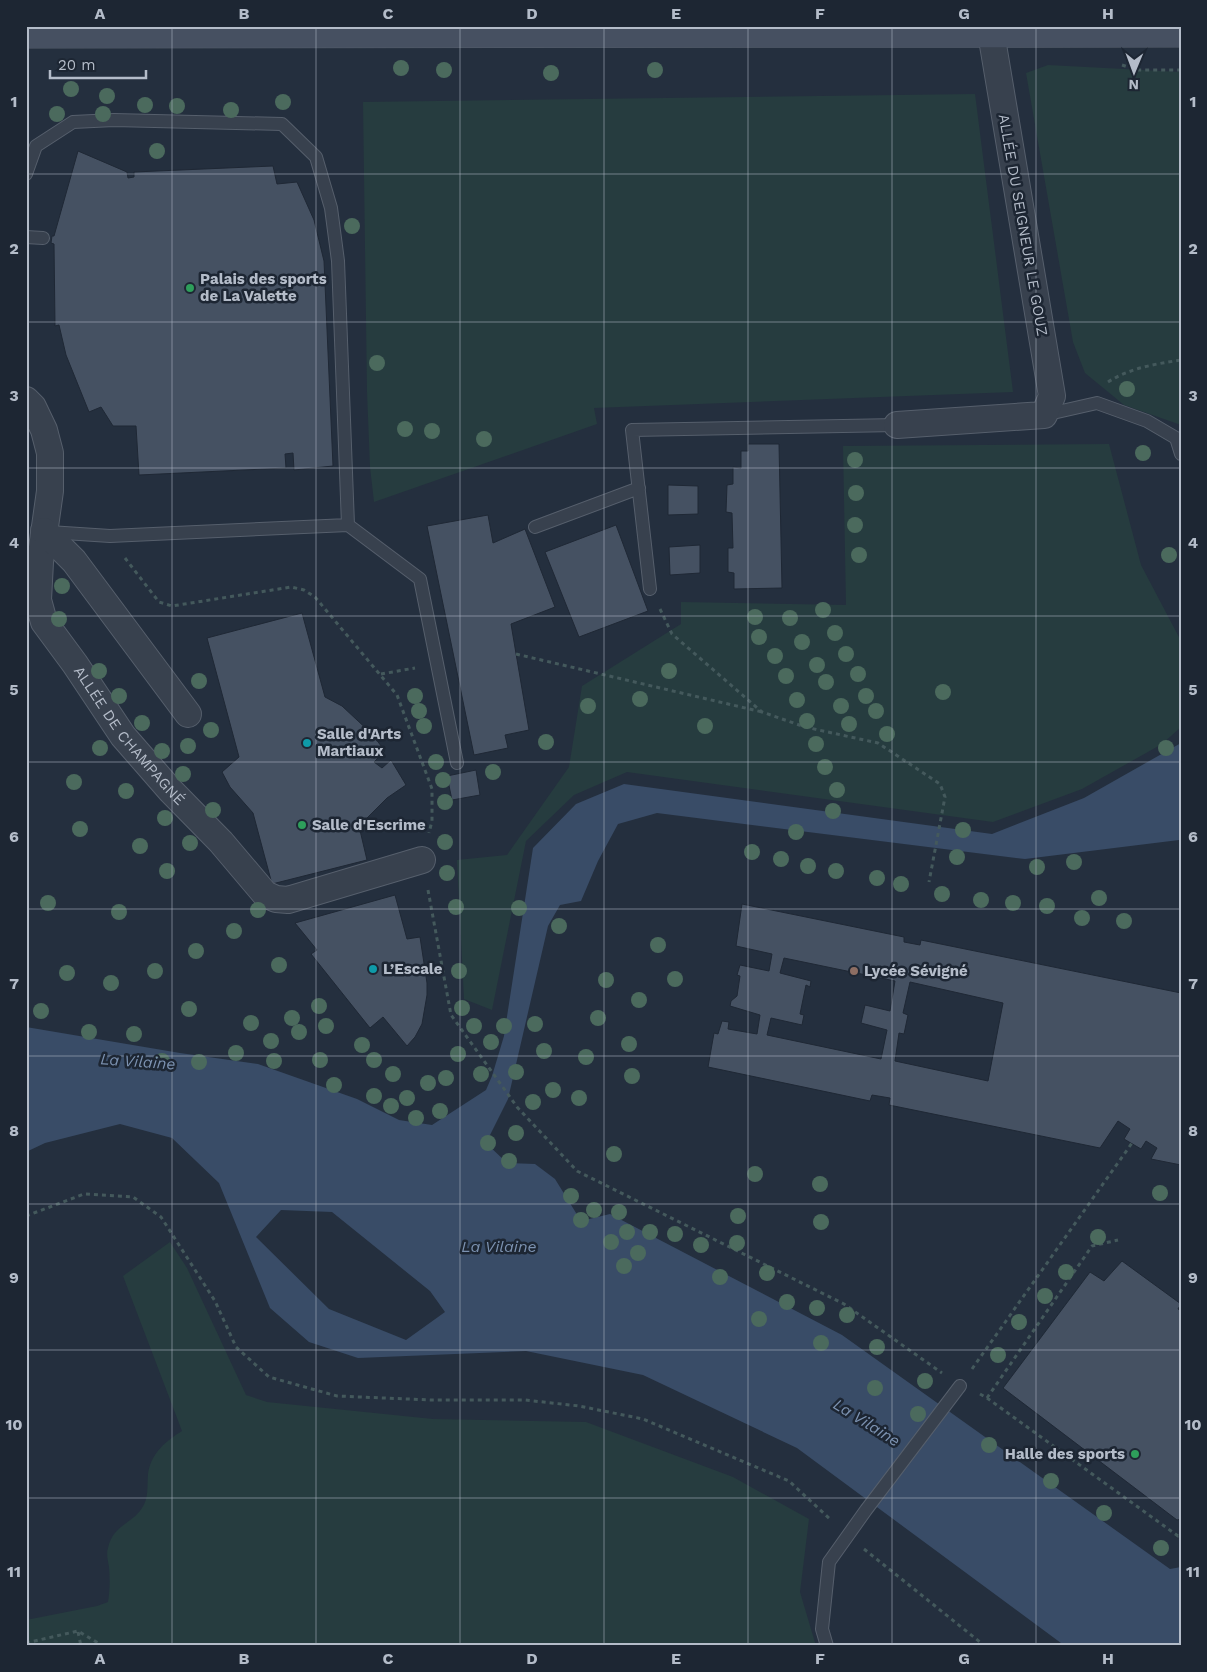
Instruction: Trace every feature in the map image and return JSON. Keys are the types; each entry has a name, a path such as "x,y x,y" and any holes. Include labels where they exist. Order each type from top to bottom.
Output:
{"main road":[{"path":"26,34 1181,33"},
{"path":"26,45 62,34"}],"street":[{"name":"ALLÉE DU SEIGNEUR LE GOUZ","path":"991,34 1052,396 1044,415"},
{"name":"ALLÉE DE CHAMPAGNÉ","path":"26,400 33,407 44,430 50,453 50,491 44,531 38,600 44,622 75,664 123,736 171,791 221,842 265,894 276,899 288,900 422,860"},
{"path":"896,425 1044,415"},
{"path":"44,531 74,561 188,714"}],"lane":[{"path":"26,174 36,146 73,122 114,120 282,124 316,157 331,208 338,260 348,525"},
{"path":"26,237 43,238"},
{"path":"1044,415 1097,403 1147,421 1176,438 1181,454"},
{"path":"650,589 632,430 896,425"},
{"path":"536,527 639,488"},
{"path":"44,531 110,536 348,525 420,579 457,763"},
{"path":"826,1646 822,1629 829,1562 960,1386"}],"path":[{"path":"1137,70 1181,70"},
{"path":"1106,384 1120,375 1149,365 1181,360"},
{"path":"110,536 160,602 166,605 172,606 291,587 304,590 315,597 397,695 432,789 432,821 422,860 451,1015 517,1107 577,1171 844,1304 960,1386 1132,1143"},
{"path":"650,589 672,634 762,712"},
{"path":"516,654 762,712 805,726 878,743 940,784 945,797 929,882"},
{"path":"26,1216 84,1194 133,1197 161,1217 215,1301 236,1347 269,1377 337,1396 432,1400 525,1400 579,1406 643,1419 789,1481 848,1535 985,1646"},
{"path":"1118,1240 1092,1246 987,1398 1178,1536 1181,1534"},
{"path":"26,1643 78,1631 102,1646"},
{"path":"78,1631 81,1646"}],"green space":[{"path":"1048,65 1181,72 1181,425 1124,405 1085,373 1073,342 1026,73"},
{"path":"975,94 1013,392 594,408 597,424 374,502 370,467 367,392 363,102"},
{"path":"1109,444 1141,565 1181,641 1181,727 1162,744 1082,789 993,822 627,772 574,795 526,841 492,1010 464,999 457,860 507,855 569,767 582,686 681,624 681,602 846,605 843,446"},
{"path":"170,1242 187,1268 246,1395 267,1402 433,1419 586,1422 733,1477 809,1519 800,1592 816,1646 26,1646 26,1620 97,1606 108,1602 110,1580 107,1553 110,1540 118,1529 138,1513 144,1504 147,1496 148,1474 152,1460 165,1443 182,1431 123,1276"}],"water":[{"name":"La Vilaine","path":"1181,743 1179,840 1025,859 657,813 618,824 598,861 581,901 560,905 548,926 508,1099 486,1143 507,1163 535,1164 555,1179 581,1221 610,1214 842,1335 1170,1569 1181,1567 1181,1646 1065,1646 797,1448 643,1375 526,1351 358,1358 309,1342 270,1308 219,1183 172,1138 120,1124 45,1143 26,1152 26,1027 258,1064 357,1099 399,1120 432,1125 486,1090 492,1076 504,1036 533,848 576,804 624,784 992,834 1084,798","holes":["281,1210 332,1212 430,1291 445,1312 406,1340 329,1309 256,1237"]}],"building":[{"name":"Palais des sports de La Valette","path":"78,151 127,172 128,178 134,177 134,172 273,166 277,184 297,182 314,220 324,261 333,466 294,470 293,453 285,454 286,468 139,475 136,426 113,426 101,407 89,412 66,355 59,325 55,326 54,244 51,243"},
{"path":"748,444 779,444 782,588 734,589 734,573 728,572 728,548 733,548 732,513 726,512 727,485 733,484 733,467 741,468 741,451 748,451"},
{"path":"668,485 698,486 698,514 668,515"},
{"path":"488,515 493,543 525,529 555,607 511,624 529,730 505,735 508,748 474,755 427,526"},
{"path":"616,525 648,611 579,637 545,552"},
{"path":"700,545 700,573 670,575 669,547"},
{"name":"Salle d'Arts Martiaux","path":"302,613 325,697 342,706 372,734 385,751 374,762 382,768 391,760 406,785 387,798 359,826 367,860 272,884 253,813 230,787 222,772 239,757 207,638"},
{"path":"476,770 480,795 452,800 447,776"},
{"name":"L’Escale","path":"395,895 407,939 420,937 427,983 422,1024 415,1037 407,1046 383,1017 370,1028 311,954 317,950 295,923"},
{"name":"Lycée Sévigné","path":"742,904 904,937 904,942 920,945 921,940 1181,993 1181,1165 1151,1159 1157,1148 1146,1141 1141,1149 1124,1139 1130,1129 1118,1121 1100,1148 889,1105 890,1098 872,1095 870,1101 708,1067 714,1033 718,1034 722,1021 729,1022 728,1029 757,1034 760,1015 730,1006 731,1001 737,996 740,976 737,975 740,965 769,971 772,954 736,946","holes":["784,958 895,981 890,1011 865,1005 861,1023 887,1030 881,1059 767,1035 771,1018 802,1025 804,1015 800,1014 806,985 810,987 811,981 780,973","910,982 1003,1003 988,1081 895,1061 899,1033 904,1034 908,1015 903,1013"]},
{"name":"Halle des sports","path":"1122,1261 1181,1304 1178,1309 1181,1311 1181,1519 1177,1520 1003,1388 1090,1272 1104,1281"}],"place":[{"name":"Palais des sports de La Valette","path":"190,288"},
{"name":"Salle d'Arts Martiaux","path":"307,743"},
{"name":"Salle d'Escrime","path":"302,825"},
{"name":"L’Escale","path":"373,969"},
{"name":"Lycée Sévigné","path":"854,971"},
{"name":"Halle des sports","path":"1135,1454"}]}
